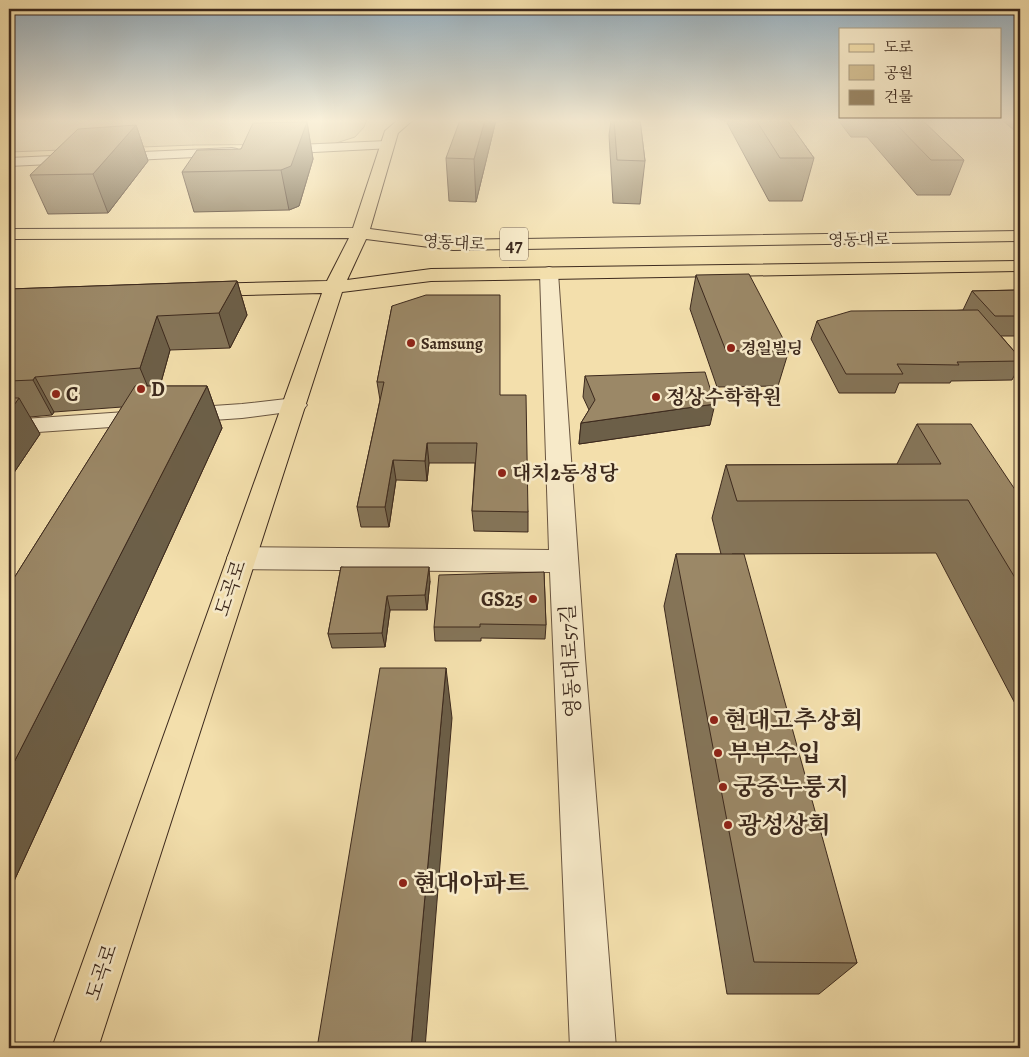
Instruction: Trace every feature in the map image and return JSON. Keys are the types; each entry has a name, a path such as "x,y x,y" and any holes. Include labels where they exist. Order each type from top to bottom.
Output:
{"main road":[{"name":"도곡로","path":"75,1048 334,287 360,232 380,169"},
{"name":"영동대로","path":"9,234 360,232 453,245 1020,236"},
{"name":"영동대로","path":"186,290 334,287 430,275 1020,266"}],"street":[{"name":"영동대로57길","path":"549,273 593,1048"},
{"path":"9,427 295,405"},
{"path":"241,558 564,561"}],"building":[{"path":"36,169 97,169 93,174 30,175"},
{"path":"184,169 283,169 281,170 182,172"},
{"path":"749,274 789,350 726,351 696,275"},
{"path":"237,281 219,313 157,316 140,368 9,381 9,289"},
{"path":"1020,290 1020,316 995,316 972,291"},
{"path":"426,295 500,295 500,395 526,395 528,512 472,511 477,443 427,443 425,461 393,460 385,507 357,507 384,382 377,382 392,306"},
{"path":"978,310 1020,358 1020,361 957,362 959,365 897,364 903,374 846,374 817,321 851,311"},
{"path":"705,372 715,404 581,423 595,400 585,376"},
{"path":"135,386 207,386 9,772 9,586"},
{"path":"9,398 19,398 9,412"},
{"path":"917,424 971,424 1020,497 1020,586 968,500 737,501 726,465 941,464"},
{"path":"676,554 744,554 857,963 754,962"},
{"path":"341,567 429,567 425,595 387,596 382,633 328,634"},
{"path":"544,572 546,625 480,624 480,627 434,627 439,575"},
{"name":"현대아파트","path":"380,668 446,668 411,1048 317,1048"}],"place":[{"name":"Samsung","path":"411,343"},
{"name":"경일빌딩","path":"731,348"},
{"name":"D","path":"141,389"},
{"name":"C","path":"56,394"},
{"name":"정상수학학원","path":"656,397"},
{"name":"대치2동성당","path":"502,473"},
{"name":"GS25","path":"533,599"},
{"name":"현대고추상회","path":"714,720"},
{"name":"부부수입","path":"718,753"},
{"name":"궁중누룽지","path":"723,787"},
{"name":"광성상회","path":"728,825"},
{"name":"현대아파트","path":"403,883"}]}
